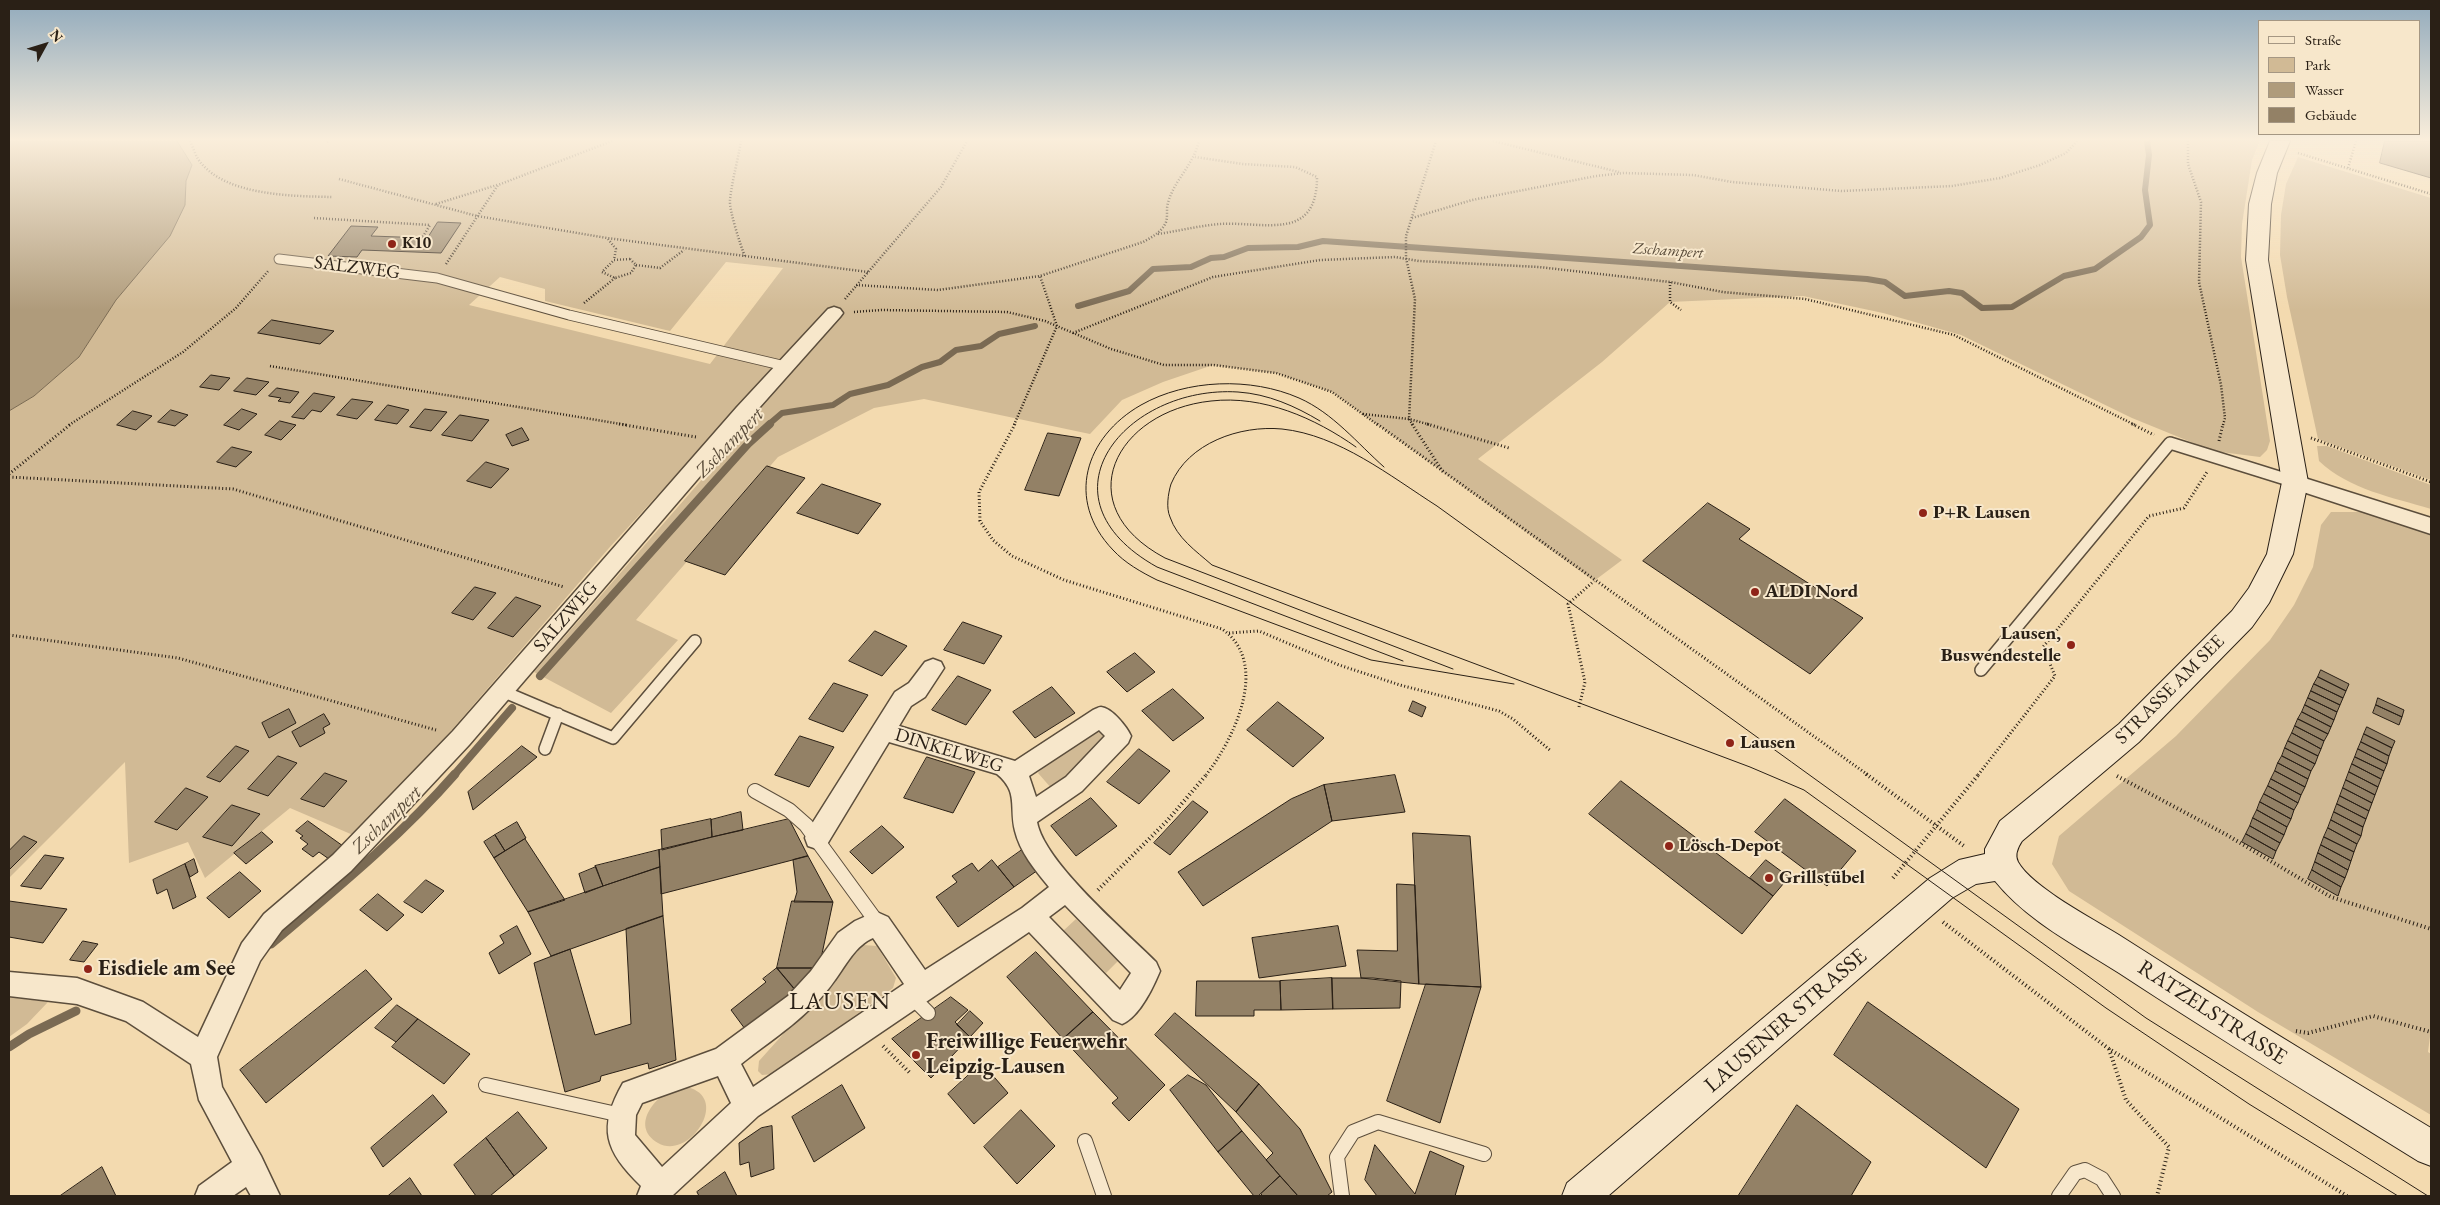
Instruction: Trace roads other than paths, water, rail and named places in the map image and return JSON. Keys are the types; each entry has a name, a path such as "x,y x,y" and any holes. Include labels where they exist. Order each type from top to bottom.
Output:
{"main road":[{"name":"STRASSE AM SEE","path":"2002,866 2001,849 2011,831 2129,733 2242,619 2259,595 2280,554 2295,482 2257,260 2262,197"},
{"name":"RATZELSTRASSE","path":"2002,866 2021,889 2051,910 2243,1034 2431,1148"},
{"name":"LAUSENER STRASSE","path":"1580,1196 1941,888 1970,870 2002,866"}],"street":[{"name":"SALZWEG","path":"203,1056 256,945 273,922 342,863 461,738 719,440 834,313"},
{"path":"2295,482 2431,526"},
{"name":"DINKELWEG","path":"817,838 902,699 918,690 933,668"},
{"name":"DINKELWEG","path":"1015,773 1102,717 1120,736 1074,784 1025,817"},
{"name":"DINKELWEG","path":"883,731 1004,766 1015,773 1022,784 1025,802 1024,826 1031,843 1074,897 1147,971 1122,1011 1031,916"},
{"path":"920,999 879,925 864,929 847,942 820,980 797,1005 724,1060 633,1093 621,1115 621,1140 656,1191 748,1106 864,1027 920,999 1031,916 1074,897"},
{"path":"9,984 77,991 134,1011 203,1056 209,1090 266,1196"},
{"path":"724,1060 748,1106"},
{"path":"209,1196 251,1166"}],"lane":[{"name":"SALZWEG","path":"279,258 437,278 570,315 785,366"},
{"path":"1981,670 2170,443 2295,482"},
{"path":"502,691 613,738 695,641"},
{"path":"545,749 558,714"},
{"path":"755,791 789,810 817,838 879,925"},
{"path":"486,1084 621,1115"},
{"path":"1342,1196 1338,1157 1353,1132 1378,1122 1484,1154"},
{"path":"1085,1141 1104,1196"},
{"path":"2059,1196 2073,1174 2082,1170 2089,1170 2112,1189 2113,1196"}],"water":[{"path":"9,197 185,197 185,205 170,236 116,300 79,357 34,396 9,411"}],"waterway":[{"name":"Zschampert","path":"1078,306 1129,291 1153,269 1191,267 1211,258 1224,257 1248,248 1298,247 1323,241 1867,279 1885,282 1905,296 1949,291 1962,293 1982,308 2012,307 2064,276 2095,269 2141,237 2150,225 2146,197"},
{"name":"Zschampert","path":"768,425 782,413 833,405 850,394 888,385 922,367 940,362 956,350 981,346 999,334 1035,326"},
{"name":"Zschampert","path":"540,676 748,444 770,424"},
{"name":"Zschampert","path":"454,775 512,708"},
{"name":"Zschampert","path":"271,944 343,883 412,820 455,774"},
{"name":"Zschampert","path":"9,1047 29,1034 76,1011"}],"tram line":[{"path":"1384,467 1334,420 1311,404 1280,391 1240,384 1219,384 1178,390 1159,396 1122,418 1106,434 1095,452 1088,471 1086,491 1089,511 1098,531 1113,550 1134,567 1157,580 1371,660 1514,684"},
{"path":"1320,421 1301,410 1281,402 1260,395 1238,392 1197,395 1161,407 1130,426 1109,451 1098,479 1101,509 1120,539 1157,567 1403,661"},
{"path":"1356,447 1340,436 1288,411 1250,402 1211,401 1178,408 1150,422 1129,441 1115,463 1111,488 1117,513 1135,536 1165,558 1453,669"},
{"path":"2398,1196 2249,1104 2106,1008 1804,790 1750,767 1212,565 1182,538 1170,517 1168,505 1169,492 1179,470 1190,458 1217,440 1249,430 1266,429 1282,429 1324,439 1382,470 1437,506 2146,1018 2428,1196"}],"place":[{"name":"K10","path":"392,244"},
{"name":"P+R Lausen","path":"1923,513"},
{"name":"ALDI Nord","path":"1755,592"},
{"name":"Lausen, Buswendestelle","path":"2071,645"},
{"name":"Lausen","path":"1730,743"},
{"name":"Lösch-Depot","path":"1669,846"},
{"name":"Grillstübel","path":"1769,878"},
{"name":"Eisdiele am See","path":"88,969"},
{"name":"Freiwillige Feuerwehr Leipzig-Lausen","path":"916,1055"}],"district":[{"name":"LAUSEN","path":"840,1002"}]}
